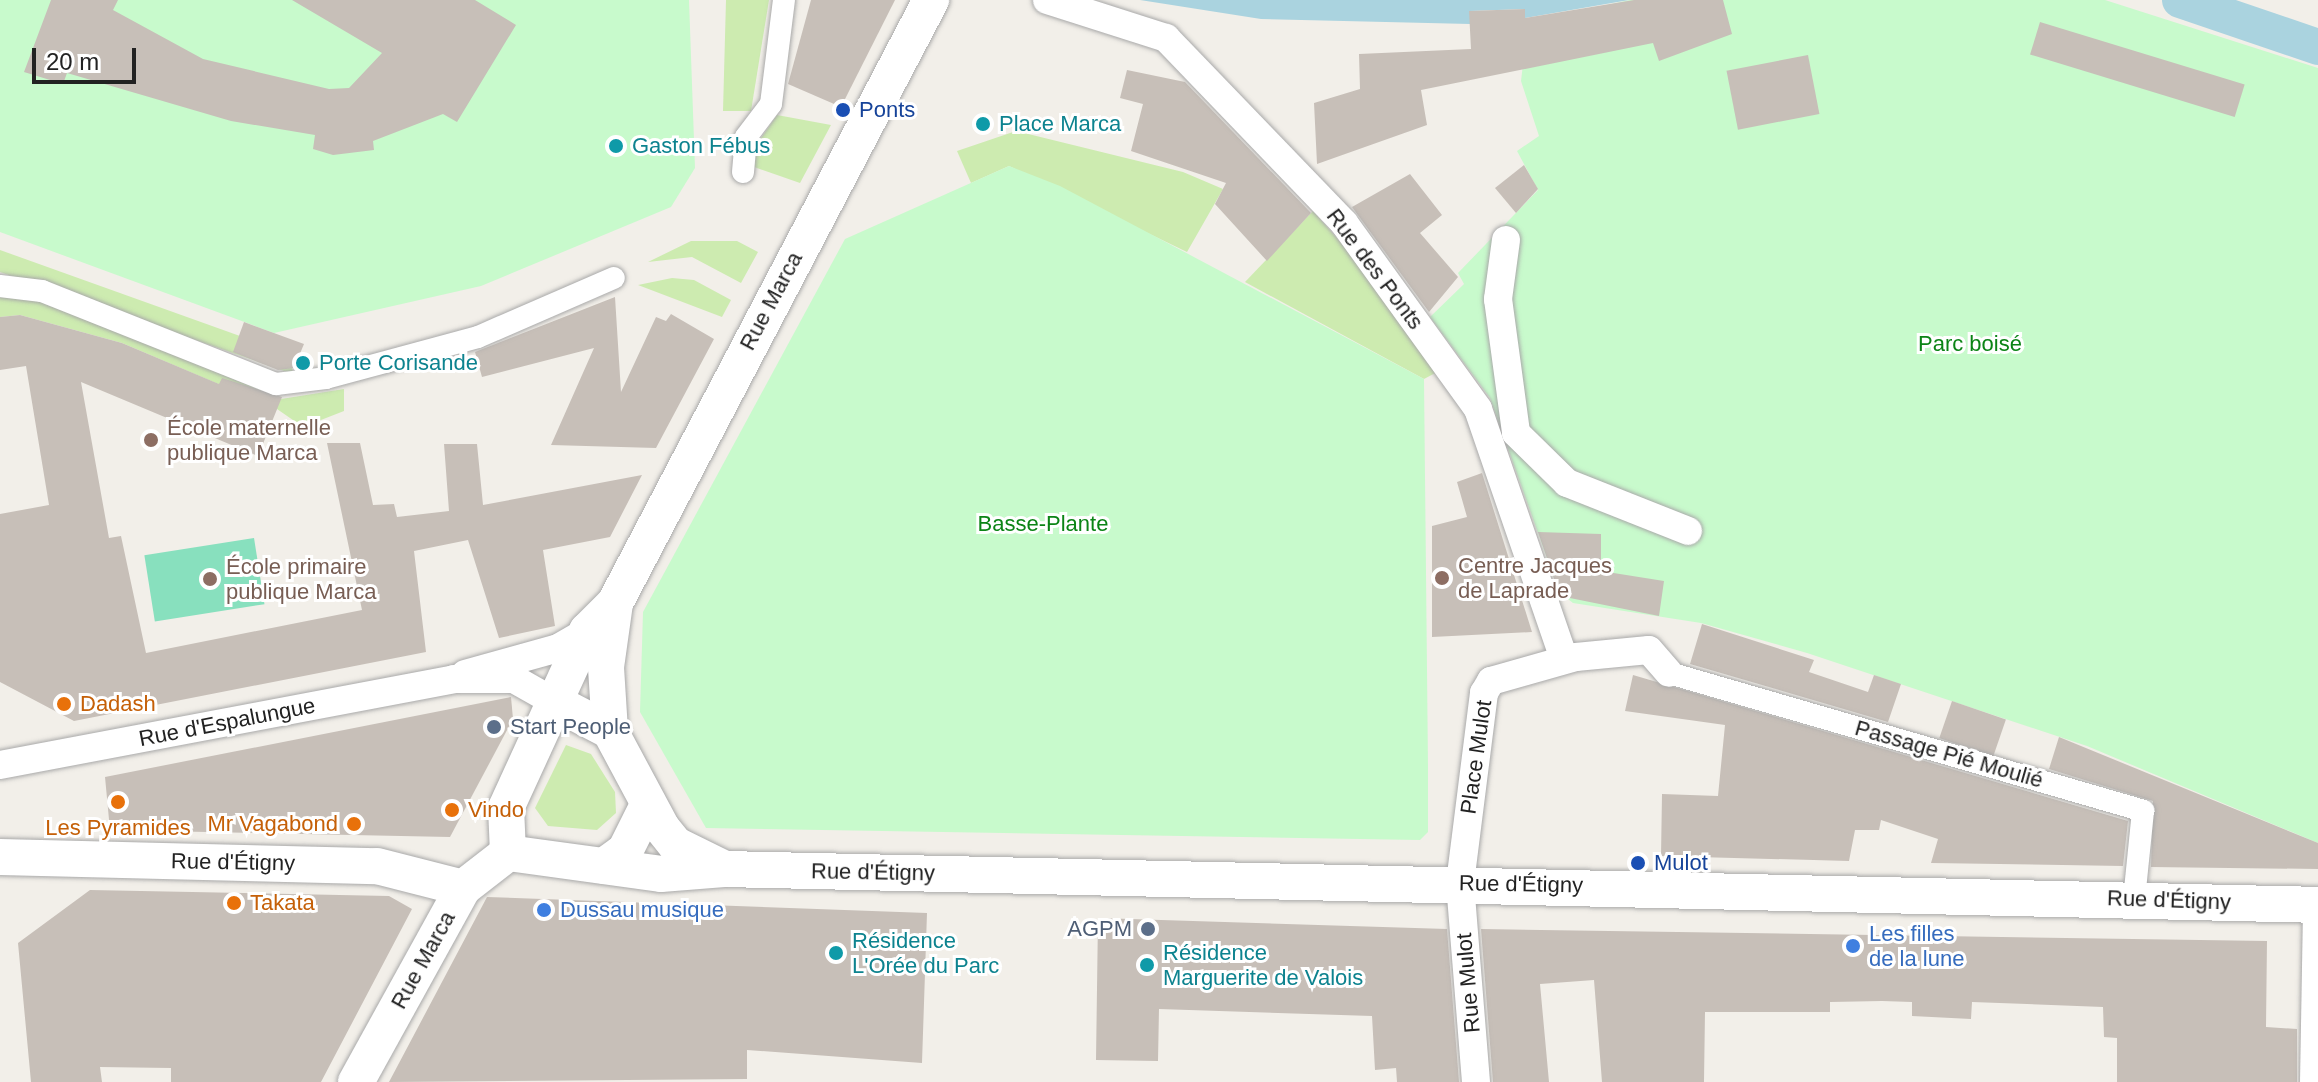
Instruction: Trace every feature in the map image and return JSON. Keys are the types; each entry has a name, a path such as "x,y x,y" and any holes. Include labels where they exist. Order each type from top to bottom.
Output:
{"street":[{"path":"743,172 746,137 771,104 784,0"},
{"name":"Rue Marca","path":"356,1082 463,888 508,853 506,808 558,704 587,631 615,603 931,0"},
{"name":"Rue des Ponts","path":"1047,0 1166,38 1344,223 1478,409 1564,659"},
{"path":"1506,240 1498,299 1516,433 1567,483 1688,531"},
{"path":"0,286 42,291 276,384 326,378 478,337 614,278"},
{"name":"Rue Marca","path":"610,731 606,667 615,603"},
{"name":"Rue d'Espalungue","path":"454,679 504,657 558,648 587,631"},
{"name":"Place Mulot","path":"1460,883 1484,693 1491,681 1564,659 1649,650 1669,673"},
{"name":"Passage Pié Moulié","path":"1669,673 2143,811 2134,899"},
{"name":"Rue d'Espalungue","path":"0,765 454,679 514,679 558,704"},
{"path":"558,704 610,731"},
{"name":"Rue d'Étigny","path":"610,731 648,805 676,845 724,869"},
{"path":"604,866 625,851 648,805"},
{"name":"Rue d'Étigny","path":"508,853 661,874 724,869 1460,883 2318,905"},
{"name":"Rue d'Étigny","path":"0,857 377,866 463,888"},
{"name":"Rue Mulot","path":"1460,883 1476,1082"},
{"path":"2314,1082 2318,905"}],"green space":[{"path":"0,0 689,0 695,168 671,207 481,286 274,333 0,232"},
{"path":"726,0 769,0 751,111 723,111"},
{"name":"Parc boisé","path":"1630,0 2105,0 2318,68 2318,843 2087,746 1807,653 1701,623 1573,603 1559,592 1490,398 1430,317 1464,284 1458,273 1538,190 1517,151 1539,136 1521,81 1528,22"},
{"path":"777,115 831,125 800,183 754,167 759,141"},
{"path":"1016,131 1183,172 1223,189 1187,252 1009,166 971,183 957,151"},
{"name":"Basse-Plante","path":"1009,166 1060,186 1424,379 1428,832 1420,840 706,828 640,712 643,612 845,239"},
{"path":"1313,211 1439,371 1424,379 1245,282"},
{"path":"691,241 737,241 758,252 741,283 692,257 648,262"},
{"path":"0,250 290,354 293,374 0,272"},
{"path":"672,278 694,280 731,300 722,317 638,285"},
{"path":"0,296 55,304 281,399 344,389 344,411 303,427 277,409 122,343 20,315 0,317"},
{"path":"254,538 264,604 155,622 144,555"},
{"path":"566,745 591,754 615,792 616,813 597,830 548,826 535,808"}],"water":[{"path":"1140,0 1629,0 1525,18 1525,9 1470,11 1470,24 1261,19"}],"building":[{"path":"51,0 118,0 113,10 203,59 329,89 349,88 382,53 292,0 475,0 516,25 457,122 443,114 373,141 374,150 333,155 313,149 315,135 231,121 67,73 63,84 24,72"},
{"path":"811,0 895,0 841,107 788,84"},
{"path":"1634,0 1723,0 1732,34 1659,61 1653,43 1421,90 1427,125 1317,164 1314,103 1360,89 1359,54 1471,49 1469,11 1525,9 1525,18"},
{"path":"2040,22 2245,85 2235,117 2030,55"},
{"path":"1808,55 1819,114 1738,130 1727,71"},
{"path":"1127,70 1185,82 1311,213 1267,261 1215,204 1226,183 1131,151 1143,104 1120,98"},
{"path":"1524,165 1538,189 1516,213 1495,188"},
{"path":"1410,174 1442,215 1420,233 1458,277 1429,312 1352,207"},
{"path":"615,297 621,392 656,317 666,321 671,314 714,339 656,448 551,445 594,348 482,377 475,352"},
{"path":"20,315 122,343 219,384 222,378 282,397 258,456 81,382 109,538 121,536 146,653 362,610 327,443 360,443 373,505 394,504 397,517 449,511 444,444 477,444 483,505 642,475 610,537 543,550 555,626 499,638 468,540 414,551 426,652 74,721 0,682 0,514 49,505 26,366 0,370 0,317"},
{"path":"244,322 304,344 294,368 278,370 233,352"},
{"path":"1482,473 1532,632 1432,637 1432,526 1467,517 1457,482"},
{"path":"1538,532 1601,534 1601,571 1664,581 1659,616 1560,596"},
{"path":"1702,624 1814,660 1809,672 1868,692 1874,675 1901,684 1888,722 1690,664"},
{"path":"1633,675 2128,821 2123,866 1931,863 1938,839 1881,820 1879,830 1855,830 1849,861 1661,856 1662,794 1718,796 1725,725 1625,711"},
{"path":"511,697 513,719 450,837 110,830 105,777"},
{"path":"1952,701 2006,720 1993,756 1939,738"},
{"path":"2059,737 2318,843 2318,869 2151,867 2153,801 2049,769"},
{"path":"90,890 389,896 412,909 321,1082 171,1082 171,1068 100,1067 102,1082 31,1082 18,943"},
{"path":"487,897 927,913 922,1063 747,1050 747,1079 389,1082"},
{"path":"1098,918 1447,929 1459,1082 1397,1082 1396,1068 1375,1070 1372,1016 1159,1009 1158,1061 1096,1060"},
{"path":"1481,929 2267,941 2266,1027 2297,1029 2297,1082 2117,1082 2117,1038 2104,1037 2103,1007 1972,1002 1971,1019 1912,1016 1912,1002 1882,1001 1830,1002 1830,1012 1705,1012 1704,1082 1602,1082 1594,980 1540,984 1549,1082 1493,1082"}],"waterway":[{"path":"2180,0 2318,47"}],"place":[{"name":"Ponts","path":"843,110"},
{"name":"Place Marca","path":"983,124"},
{"name":"Gaston Fébus","path":"616,146"},
{"name":"Porte Corisande","path":"303,363"},
{"name":"École maternelle publique Marca","path":"151,440"},
{"name":"Centre Jacques de Laprade","path":"1442,578"},
{"name":"École primaire publique Marca","path":"210,579"},
{"name":"Dadash","path":"64,704"},
{"name":"Start People","path":"494,727"},
{"name":"Les Pyramides","path":"118,802"},
{"name":"Vindo","path":"452,810"},
{"name":"Mr Vagabond","path":"354,824"},
{"name":"Mulot","path":"1638,863"},
{"name":"Takata","path":"234,903"},
{"name":"Dussau musique","path":"544,910"},
{"name":"AGPM","path":"1148,929"},
{"name":"Les filles de la lune","path":"1853,946"},
{"name":"Résidence L'Orée du Parc","path":"836,953"},
{"name":"Résidence Marguerite de Valois","path":"1147,965"}]}
